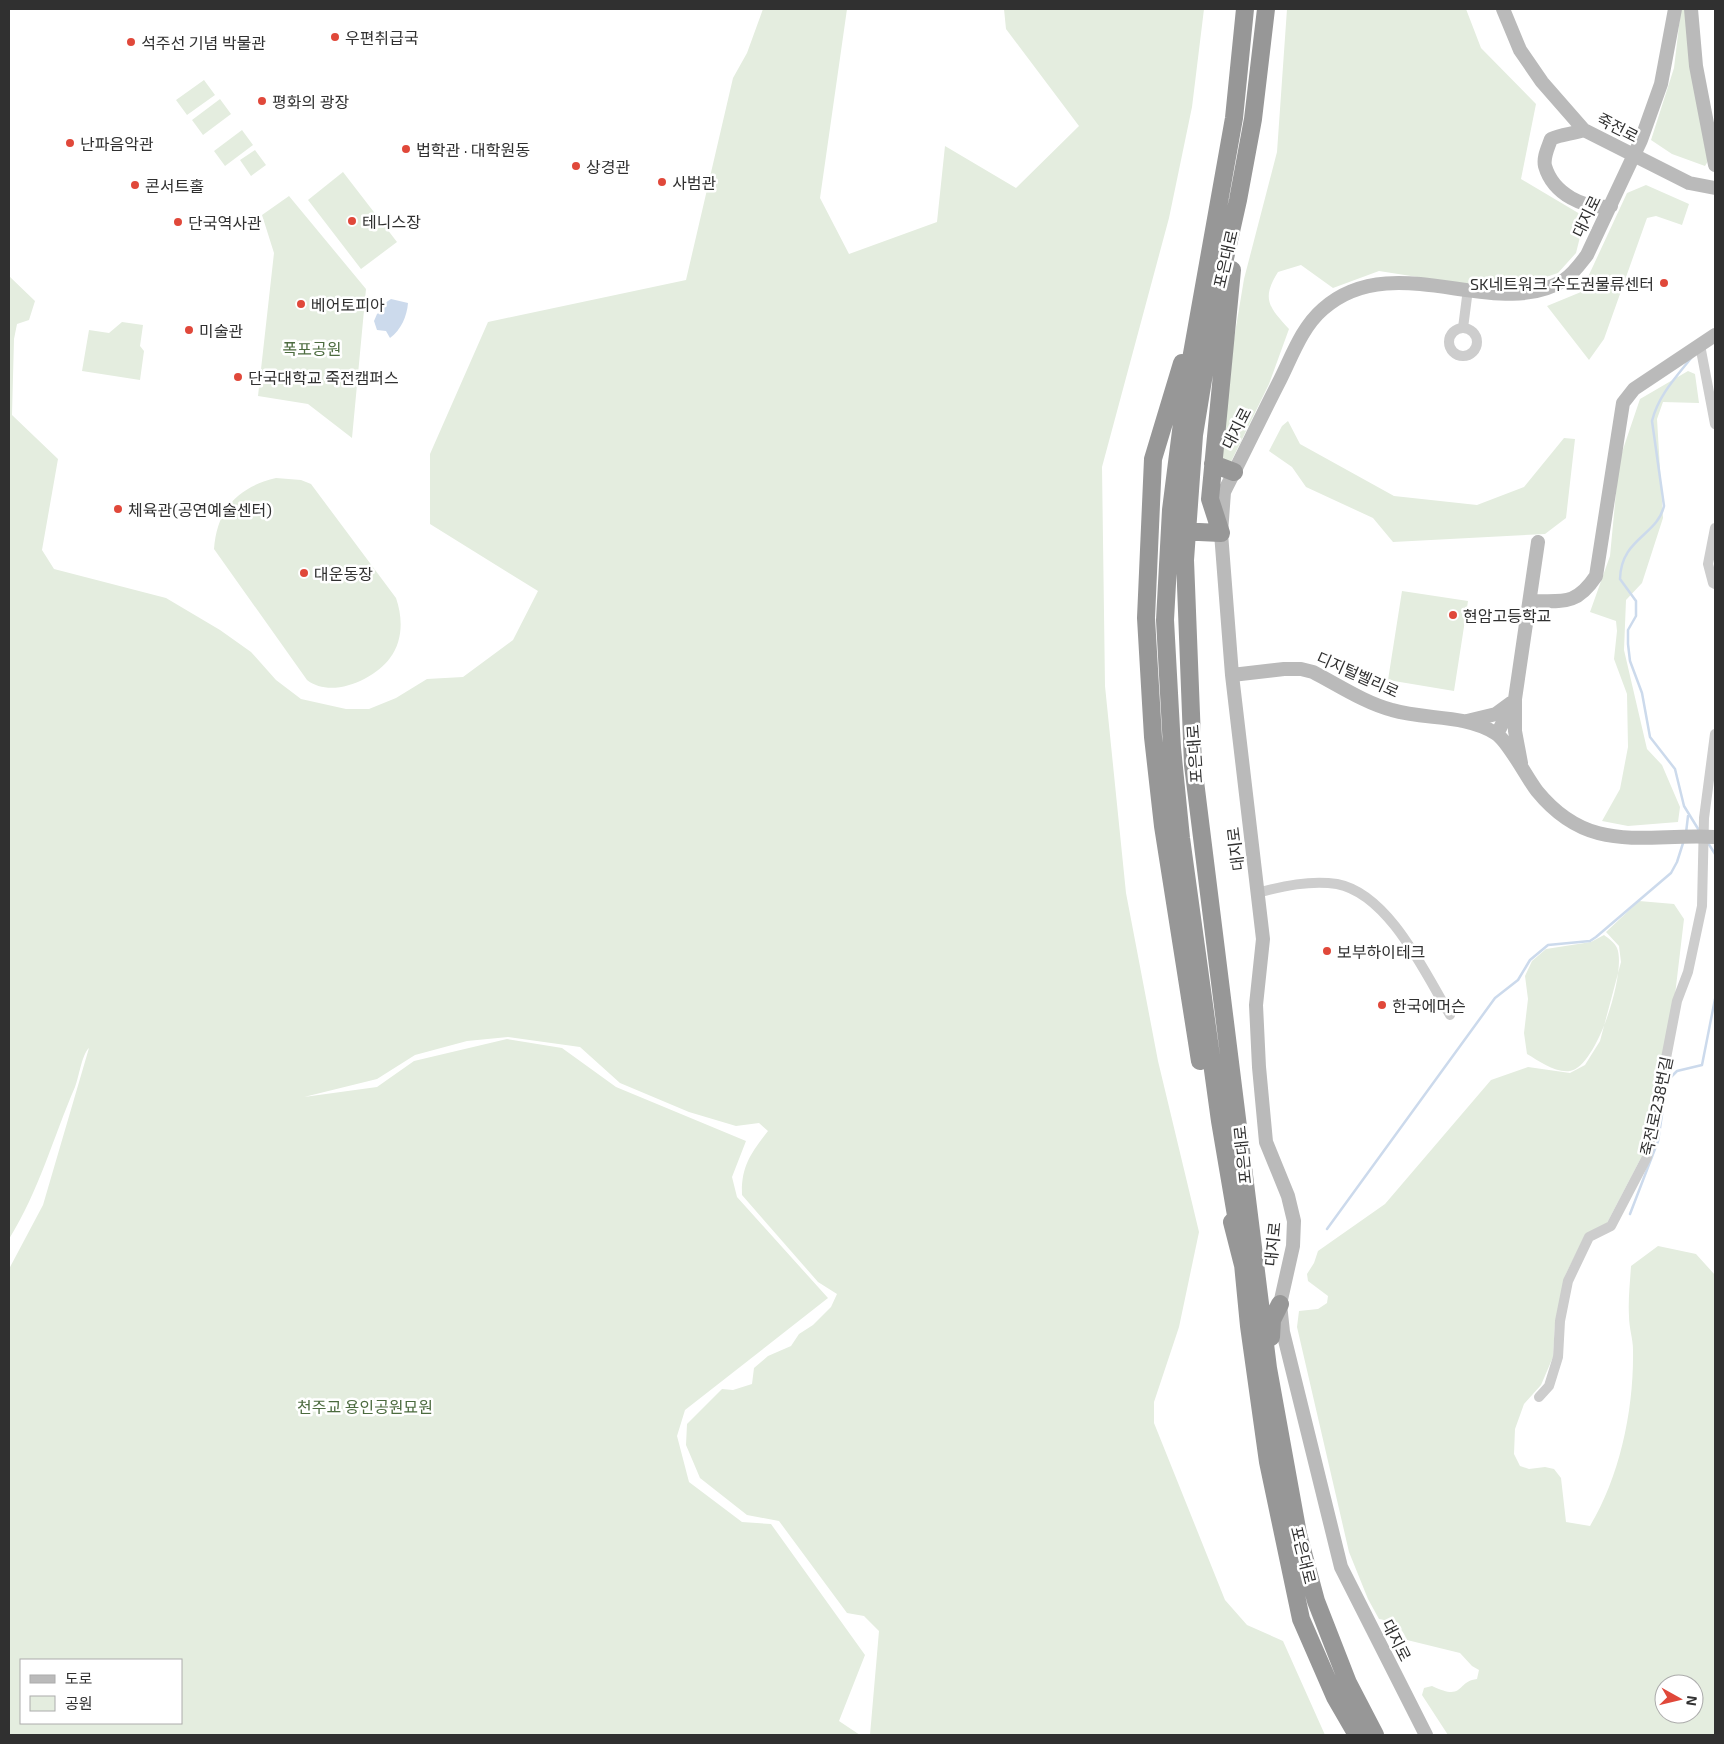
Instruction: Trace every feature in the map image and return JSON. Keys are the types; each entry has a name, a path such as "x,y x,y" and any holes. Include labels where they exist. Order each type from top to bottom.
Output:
{"highway":[{"name":"포은대로","path":"1180,510 1188,376 1234,118 1245,9"},
{"name":"포은대로","path":"1180,510 1217,294 1238,200 1253,119 1266,9"},
{"path":"1148,530 1221,533 1210,499 1238,200"},
{"path":"1216,221 1181,366 1160,429 1153,460 1148,530 1146,618 1153,737 1163,826 1212,1135 1244,1269"},
{"path":"1214,464 1234,472"},
{"path":"1176,562 1180,510"},
{"name":"포은대로","path":"1176,562 1165,620 1172,748 1180,838 1220,1122 1244,1269 1249,1326 1268,1462 1302,1619 1334,1697 1358,1735"},
{"name":"포은대로","path":"1176,562 1193,765 1268,1368 1298,1534 1316,1601 1348,1683 1375,1735"},
{"path":"1268,1368 1272,1320 1280,1304"}],"street":[{"name":"죽전로","path":"1503,9 1526,58 1542,82 1584,130 1689,183 1715,188"},
{"name":"대지로","path":"1426,1735 1341,1567 1283,1332 1280,1304 1292,1246 1294,1221 1288,1196 1266,1142 1255,1027 1263,939 1232,676 1221,533 1224,492 1304,333 1323,309 1349,292 1378,284 1394,282 1526,292 1539,290 1565,279 1587,255 1641,140 1661,84 1675,9"},
{"path":"1691,9 1696,66 1715,165"},
{"path":"1584,130 1573,134 1561,134 1551,140 1545,156 1545,167 1558,189 1580,204 1600,208 1611,206"},
{"path":"1463,328 1468,289"},
{"path":"1463,328 1475,334 1480,343 1468,356 1459,356 1452,351 1449,338 1454,330 1463,328"},
{"path":"1530,601 1575,599 1586,592 1596,576 1624,403 1634,389 1701,348 1715,335"},
{"path":"1701,348 1715,424"},
{"path":"1715,528 1708,564 1713,583 1715,584"},
{"path":"1522,768 1516,731 1515,699 1538,542"},
{"name":"디지털벨리로","path":"1232,676 1301,669 1314,672 1392,710 1464,721 1497,734"},
{"path":"1464,721 1496,714 1515,699"},
{"path":"1515,699 1497,734 1551,808 1567,820 1585,830 1629,839 1707,837"},
{"name":"죽전로238번길","path":"1539,1397 1549,1386 1558,1357 1560,1321 1568,1281 1589,1237 1611,1226 1647,1157 1677,1001 1688,972 1702,906 1707,837 1704,818 1715,734"},
{"path":"1257,893 1290,885 1315,884 1338,884 1357,892 1378,908 1396,927 1450,1015"}],"green space":[{"name":"천주교 용인공원묘원","path":"763,9 847,9 820,198 849,254 937,222 945,146 1016,188 1079,126 1006,29 1004,9 1204,9 1192,107 1169,218 1102,467 1105,686 1126,893 1158,1061 1199,1232 1179,1327 1154,1402 1154,1423 1225,1600 1247,1625 1283,1641 1325,1735 870,1735 879,1631 864,1616 847,1613 779,1521 747,1515 700,1478 686,1445 687,1424 722,1389 733,1390 752,1384 754,1368 768,1356 791,1346 799,1334 813,1325 831,1307 837,1294 818,1282 742,1195 743,1176 748,1160 768,1131 759,1123 736,1126 689,1112 620,1083 580,1047 508,1037 467,1041 415,1055 377,1079 304,1097 377,1087 414,1061 507,1039 562,1048 616,1087 746,1141 732,1177 737,1197 828,1298 685,1410 677,1436 689,1482 742,1522 771,1524 865,1655 839,1721 860,1735 9,1735 9,1269 43,1205 89,1048 84,1055 75,1087 37,1183 20,1221 9,1239 9,276 35,301 29,320 17,324 14,339 12,415 58,459 42,550 54,569 166,598 220,630 251,652 276,680 301,699 346,709 369,709 396,698 427,679 463,677 513,640 538,591 430,524 430,454 488,322 686,280 733,78 747,53"},
{"path":"1287,9 1466,9 1481,48 1536,104 1521,179 1585,217 1576,253 1558,273 1528,283 1456,283 1379,271 1333,288 1301,265 1278,272 1270,289 1270,302 1276,315 1289,329 1269,384 1229,466 1220,462 1227,381 1244,279 1277,152"},
{"path":"1681,9 1685,9 1708,161 1705,166 1672,154 1651,140 1674,68"},
{"path":"204,80 215,95 187,115 176,100"},
{"path":"220,99 231,114 203,135 192,120"},
{"path":"242,130 253,145 225,166 214,151"},
{"path":"255,150 266,165 251,176 240,160"},
{"name":"테니스장","path":"343,172 397,242 361,269 308,200"},
{"path":"1646,185 1689,204 1682,225 1656,216 1647,218 1604,339 1589,360 1547,306 1581,292 1627,193"},
{"name":"폭포공원","path":"289,196 366,289 352,438 308,404 258,396 274,253 262,215"},
{"path":"122,322 143,325 140,346 144,351 140,380 82,371 89,330 109,333"},
{"path":"1688,371 1695,374 1699,403 1663,402 1657,419 1663,518 1642,583 1626,600 1624,650 1647,749 1662,765 1680,807 1678,822 1628,826 1602,821 1620,789 1628,747 1627,694 1614,659 1617,631 1616,621 1590,612 1610,556 1619,461 1640,399"},
{"path":"1288,421 1300,444 1394,496 1477,505 1524,487 1564,438 1575,439 1566,518 1545,534 1393,542 1373,518 1306,487 1292,467 1269,451 1282,426"},
{"name":"대운동장","path":"276,478 301,480 311,484 396,598 401,621 397,644 390,658 383,666 363,680 340,687 328,688 307,680 214,549 220,522 232,502 251,487"},
{"path":"1402,591 1468,601 1454,691 1388,680"},
{"path":"1639,901 1674,904 1684,919 1675,995 1643,1154 1607,1223 1585,1235 1565,1276 1555,1323 1553,1357 1541,1385 1524,1404 1515,1429 1514,1454 1520,1466 1529,1469 1545,1467 1554,1469 1561,1478 1566,1522 1590,1526 1610,1486 1628,1418 1633,1372 1633,1346 1629,1310 1631,1266 1658,1246 1696,1254 1715,1275 1715,1735 1448,1735 1422,1695 1424,1688 1432,1686 1450,1692 1455,1691 1466,1683 1477,1679 1479,1670 1472,1666 1460,1653 1407,1640 1397,1625 1379,1619 1368,1599 1349,1552 1297,1327 1299,1311 1318,1309 1327,1303 1328,1296 1308,1281 1307,1274 1314,1263 1318,1251 1385,1204 1491,1080 1528,1067 1570,1073 1585,1065 1600,1041 1621,962 1619,946 1606,932"},
{"path":"1604,935 1616,946 1619,960 1614,996 1607,1017 1590,1053 1580,1066 1570,1071 1553,1068 1527,1054 1524,1033 1528,999 1525,976 1532,961 1546,949 1591,942"}],"water":[{"path":"391,299 408,303 403,322 390,338 386,331 377,330 374,321 377,314 383,310 382,305"}],"waterway":[{"path":"1692,357 1663,395 1652,421 1664,506 1654,524 1626,555 1620,579 1636,601 1636,616 1628,630 1628,644 1630,661 1642,693 1650,737 1675,769 1684,806 1700,832"},
{"path":"1686,833 1688,816"},
{"path":"1327,1229 1495,998 1518,980 1530,960 1548,945 1590,941 1596,937 1671,873 1677,862 1684,840"},
{"path":"1708,843 1715,854"},
{"path":"1630,1214 1658,1141 1667,1081 1677,1071 1702,1065 1715,999"}],"place":[{"name":"우편취급국","path":"335,37"},
{"name":"석주선 기념 박물관","path":"131,42"},
{"name":"평화의 광장","path":"262,101"},
{"name":"난파음악관","path":"70,143"},
{"name":"법학관 · 대학원동","path":"406,149"},
{"name":"상경관","path":"576,166"},
{"name":"사범관","path":"662,182"},
{"name":"콘서트홀","path":"135,185"},
{"name":"테니스장","path":"352,221"},
{"name":"단국역사관","path":"178,222"},
{"name":"SK네트워크 수도권물류센터","path":"1664,283"},
{"name":"베어토피아","path":"301,304"},
{"name":"미술관","path":"189,330"},
{"name":"단국대학교 죽전캠퍼스","path":"238,377"},
{"name":"체육관(공연예술센터)","path":"118,509"},
{"name":"대운동장","path":"304,573"},
{"name":"현암고등학교","path":"1453,615"},
{"name":"보부하이테크","path":"1327,951"},
{"name":"한국에머슨","path":"1382,1005"}]}
